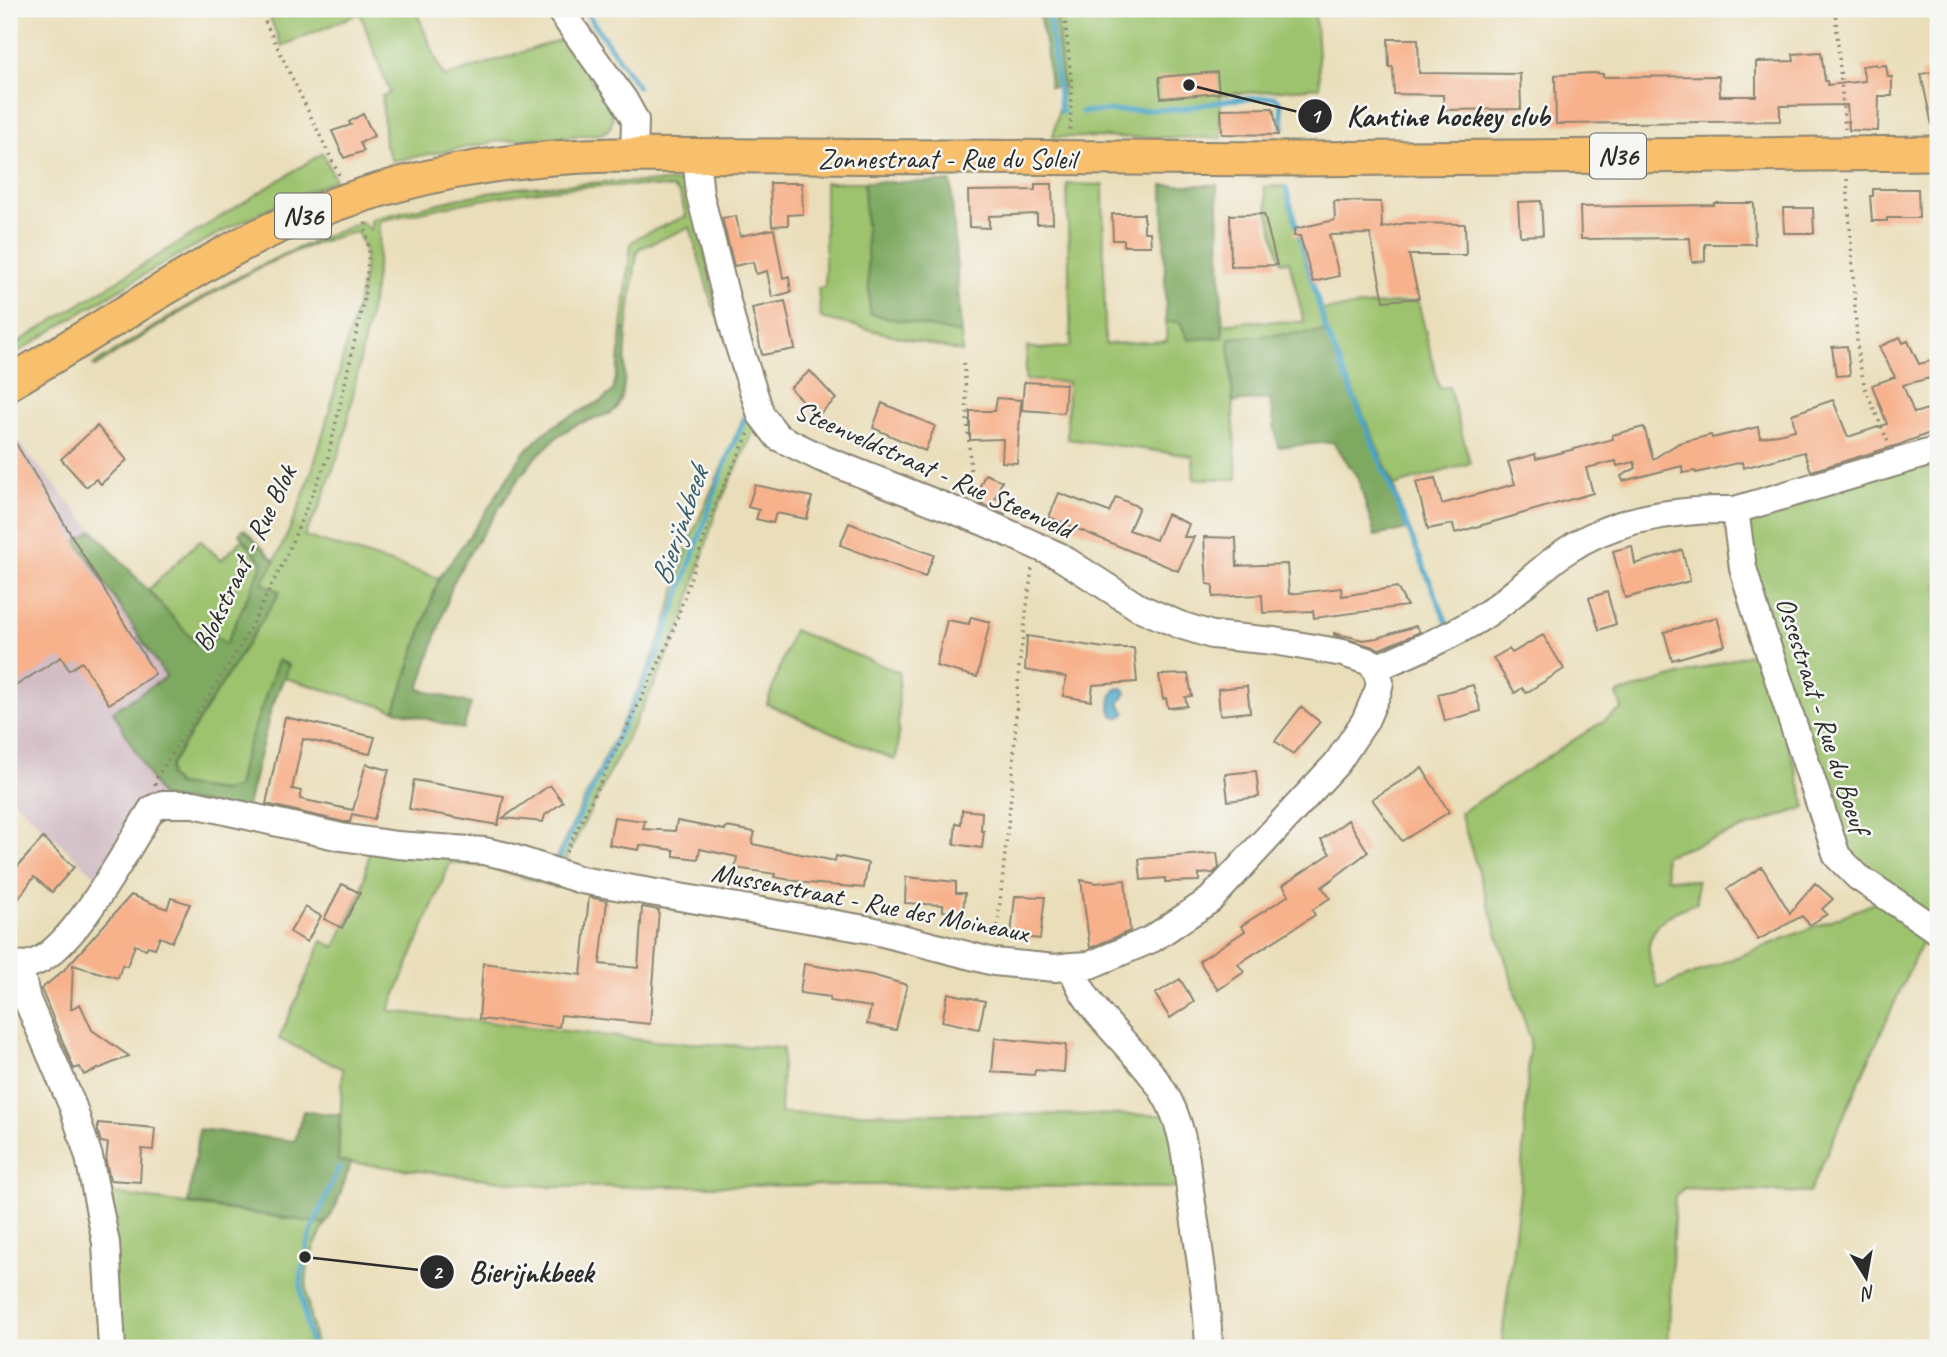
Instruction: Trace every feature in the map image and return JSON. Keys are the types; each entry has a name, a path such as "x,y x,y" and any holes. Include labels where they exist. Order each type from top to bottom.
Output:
{"main road":[{"name":"Zonnestraat - Rue du Soleil","path":"9,383 221,256 282,225 356,196 402,183 489,165 555,157 634,155 1363,159 1938,153"}],"street":[{"path":"559,9 624,100 635,120 634,155"},
{"name":"Steenveldstraat - Rue Steenveld","path":"696,156 700,195 733,326 761,415 771,432 786,442 1059,556 1138,607 1180,625 1212,635 1274,641 1343,653 1368,660 1376,668"},
{"path":"1376,668 1425,648 1485,615 1568,550 1599,534 1658,514 1735,510 1938,450"},
{"name":"Ossestraat - Rue du Boeuf","path":"1735,510 1743,568 1755,609 1837,856 1858,877 1938,930"},
{"name":"Mussenstraat - Rue des Moineaux","path":"152,809 163,804 194,804 341,837 397,845 484,851 581,880 871,930 994,962 1055,968 1090,965 1152,939 1210,900 1324,779 1345,752 1378,691 1380,682 1376,668"},
{"path":"112,1348 106,1243 89,1157 73,1107 14,964 29,965 38,961 63,940 92,906 152,809"},
{"path":"1073,966 1076,982 1088,1000 1153,1075 1177,1116 1184,1143 1203,1268 1209,1348"}],"path":[{"name":"Blokstraat - Rue Blok","path":"152,809 156,779 242,645 284,561 328,457 364,300 369,251 367,224 356,196 342,182 259,9"},
{"path":"1064,9 1072,87 1069,158"},
{"path":"1835,9 1858,356 1865,388 1897,463"},
{"path":"964,363 973,518"},
{"path":"561,874 560,864 670,640 718,499 742,446 761,415"},
{"path":"994,962 1012,787 1019,667 1035,545"}],"shaded area":[{"path":"9,431 93,530 77,541 166,678 161,797 99,879 9,796"}],"green space":[{"path":"266,9 415,9 444,77 563,39 612,111 612,122 606,131 599,134 500,141 392,161 385,145 382,96 390,93 360,13 282,46"},
{"path":"1038,9 1056,9 1063,87 1050,87"},
{"path":"1056,9 1315,9 1320,87 1220,95 1222,138 1053,137 1063,87"},
{"path":"323,153 335,180 250,218 168,261 9,358 9,348"},
{"path":"605,182 687,182 722,326 711,301 690,227 637,251 627,330 622,330 631,243 638,237 686,216 680,194 673,188 599,186 525,193 380,221 372,302 344,439 320,506 304,536 439,578 395,710 285,678 289,665 242,763 237,788 222,791 177,785 169,776 170,766 280,592 262,583 291,526 323,434 365,268 364,247 360,238 357,232 323,241 255,270 188,308 95,367 93,365 237,278 296,249 361,222 371,230 371,219 465,197 516,188"},
{"path":"825,182 864,182 870,314 961,334 962,352 821,318 818,288 825,287"},
{"path":"864,182 951,182 961,334 870,314"},
{"path":"1067,184 1103,185 1105,344 1167,341 1166,322 1180,322 1223,337 1223,324 1251,321 1304,322 1289,261 1281,262 1264,187 1284,186 1320,310 1418,301 1439,388 1449,387 1470,463 1394,486 1342,368 1229,338 1237,479 1194,479 1193,456 1067,439 1068,382 1025,380 1027,347 1041,349 1071,346"},
{"path":"1163,185 1217,185 1223,337 1188,340 1180,322 1166,322"},
{"path":"622,330 627,330 624,385 617,408 559,435 535,458 467,557 453,583 419,689 471,704 463,729 395,710 439,578 524,452 561,421 601,401 613,391"},
{"path":"1327,331 1394,486 1407,529 1375,536 1358,478 1333,442 1278,447 1270,399 1233,402 1229,338"},
{"path":"749,404 759,420 716,511 684,618 662,669 567,857 569,871 552,866 649,667 667,619 689,542"},
{"path":"1938,458 1938,925 1848,863 1743,549 1750,513"},
{"path":"244,529 275,561 262,583 280,592 170,766 169,776 177,785 222,791 237,788 242,763 278,660 289,665 271,709 246,810 161,797 113,711 166,677 77,541 93,530 196,643 211,632 226,644 263,563 239,534"},
{"path":"243,539 263,563 226,645 196,644 148,590 200,540 221,560"},
{"path":"793,630 899,672 898,749 895,760 767,704"},
{"path":"1762,650 1806,807 1664,856 1667,878 1697,881 1697,903 1667,917 1651,937 1649,955 1658,988 1877,902 1925,935 1809,1193 1684,1188 1675,1196 1668,1348 1501,1348 1521,1183 1530,1039 1460,813 1622,709 1617,694"},
{"path":"370,847 477,854 579,884 556,887 485,866 450,863 389,1011 653,1041 783,1048 780,1113 1172,1113 1204,1348 1193,1348 1188,1247 1179,1188 881,1185 551,1187 338,1161 343,1069 279,1039 322,941 335,947 362,891"},
{"path":"303,1111 340,1115 338,1161 351,1163 336,1206 326,1224 188,1203 199,1129 295,1141"},
{"path":"101,1192 326,1224 307,1271 307,1298 316,1348 115,1348"}],"water":[{"path":"1123,688 1126,693 1119,704 1126,713 1120,717 1114,716 1110,710 1111,697 1116,689"}],"building":[{"path":"1388,39 1418,39 1419,73 1520,74 1521,109 1444,110 1443,95 1394,94"},
{"path":"1821,52 1825,81 1828,85 1865,81 1862,66 1886,65 1888,77 1892,77 1892,96 1879,96 1878,131 1849,130 1847,105 1780,106 1780,121 1556,124 1555,75 1593,73 1603,74 1603,77 1719,76 1720,96 1756,96 1756,62 1794,61 1793,54"},
{"path":"1938,71 1938,124 1932,125 1921,74"},
{"path":"1217,72 1219,93 1161,98 1159,77"},
{"path":"1273,108 1278,135 1222,134 1221,109"},
{"path":"363,114 374,136 360,143 364,151 344,158 332,131 351,125 349,122"},
{"path":"770,183 802,183 803,214 788,215 788,225 772,226"},
{"path":"1035,184 1052,184 1053,223 1037,224 1037,214 989,216 989,228 969,227 968,191 1035,190"},
{"path":"1873,189 1918,189 1919,218 1872,221 1870,196 1873,196"},
{"path":"1334,201 1381,202 1382,228 1406,223 1465,224 1466,255 1409,255 1419,298 1384,301 1370,234 1329,235 1339,276 1313,282 1300,236 1294,236 1294,229 1335,220"},
{"path":"1541,201 1543,235 1520,236 1518,202"},
{"path":"1754,203 1755,244 1705,244 1705,261 1692,262 1690,238 1581,239 1580,207"},
{"path":"1783,208 1813,208 1814,233 1784,233"},
{"path":"1112,214 1144,214 1144,232 1150,232 1151,246 1124,246 1124,240 1113,240"},
{"path":"1264,214 1277,265 1231,266 1230,215"},
{"path":"736,216 740,236 774,229 783,278 789,276 791,292 772,297 767,271 756,274 753,262 734,266 722,218"},
{"path":"785,301 795,349 762,355 752,308"},
{"path":"1900,337 1903,343 1908,341 1919,364 1938,359 1938,376 1903,385 1914,413 1938,406 1938,430 1811,471 1804,452 1743,468 1742,462 1696,473 1683,473 1682,466 1623,481 1621,476 1636,468 1634,462 1617,466 1616,461 1586,468 1593,493 1455,533 1453,524 1428,529 1416,482 1435,478 1442,504 1515,484 1508,462 1535,454 1536,459 1613,439 1612,435 1644,427 1653,459 1679,443 1711,435 1712,438 1758,427 1760,438 1795,430 1792,414 1833,400 1848,437 1887,424 1872,385 1895,377 1879,347"},
{"path":"1847,346 1850,375 1836,376 1832,347"},
{"path":"810,371 836,399 817,416 790,388"},
{"path":"1024,382 1066,384 1064,413 1022,410"},
{"path":"997,398 1021,400 1017,463 1002,462 1003,439 970,440 970,411 995,411"},
{"path":"882,403 935,426 925,451 873,428"},
{"path":"97,426 127,460 101,484 96,479 86,487 61,459"},
{"path":"9,432 155,674 109,704 82,662 69,670 61,657 9,690"},
{"path":"985,474 1002,481 995,498 1009,504 1005,514 981,504 984,494 978,491"},
{"path":"755,485 812,497 807,519 776,513 773,523 756,519 759,510 748,507"},
{"path":"1059,493 1109,512 1116,497 1139,507 1129,530 1156,540 1167,514 1189,524 1184,537 1194,537 1178,571 1049,517"},
{"path":"849,523 934,555 925,577 840,545"},
{"path":"1204,537 1236,538 1237,566 1287,564 1289,594 1341,588 1342,596 1397,587 1407,606 1314,618 1313,611 1263,613 1262,595 1213,597 1213,585 1207,584"},
{"path":"1632,546 1635,564 1682,550 1690,581 1625,598 1613,551"},
{"path":"1607,592 1616,624 1599,630 1589,598"},
{"path":"971,617 990,622 977,677 936,666 947,620 969,624"},
{"path":"1717,617 1725,645 1672,660 1664,632"},
{"path":"1416,626 1420,632 1380,649 1334,635 1363,640"},
{"path":"1543,635 1564,669 1526,693 1522,688 1515,693 1493,658 1509,649 1512,653"},
{"path":"1027,636 1104,648 1134,648 1137,682 1093,685 1091,701 1063,696 1066,677 1025,670"},
{"path":"1188,674 1192,696 1185,697 1187,706 1168,708 1166,698 1163,699 1159,675"},
{"path":"1473,685 1481,711 1445,721 1438,694"},
{"path":"1247,686 1250,712 1220,715 1218,689"},
{"path":"1301,707 1320,722 1293,754 1275,741"},
{"path":"285,717 375,737 370,754 303,739 292,789 301,791 300,799 353,810 366,764 389,770 374,819 352,814 350,822 344,822 266,804"},
{"path":"1422,768 1449,812 1402,841 1372,799"},
{"path":"1256,771 1259,797 1228,801 1225,774"},
{"path":"414,780 504,796 498,825 409,809"},
{"path":"550,785 563,802 545,815 543,822 503,818"},
{"path":"962,810 982,812 982,848 954,844 956,823 961,824"},
{"path":"614,817 645,821 643,829 675,831 677,821 725,830 726,827 755,832 752,844 835,861 836,856 868,863 864,888 807,883 774,877 775,874 735,868 737,857 700,849 698,859 674,856 674,850 640,845 639,850 609,845"},
{"path":"1348,820 1368,852 1322,887 1330,898 1312,910 1315,915 1238,964 1244,972 1218,990 1199,961 1245,931 1241,926 1289,895 1283,885 1330,854 1321,840"},
{"path":"43,838 74,867 52,892 34,877 9,912 9,876"},
{"path":"1217,853 1219,868 1213,873 1199,874 1199,881 1165,882 1165,878 1141,880 1139,859"},
{"path":"1762,867 1790,913 1815,883 1833,899 1822,909 1827,914 1810,925 1802,916 1758,940 1727,889"},
{"path":"906,877 956,882 956,893 965,893 963,912 943,911 943,905 905,903"},
{"path":"1081,880 1096,883 1125,880 1130,931 1090,948"},
{"path":"342,884 360,893 342,928 324,919"},
{"path":"131,895 167,909 171,898 190,904 172,942 160,937 155,948 148,946 146,949 135,945 127,966 122,965 118,978 73,965 71,1009 80,1004 92,1030 129,1056 84,1075 80,1067 74,1069 41,989 64,970"},
{"path":"1015,896 1045,897 1040,939 1011,936"},
{"path":"589,897 607,901 600,964 638,968 642,907 659,910 650,1024 561,1015 559,1027 479,1019 483,963 581,975"},
{"path":"305,907 321,916 307,942 290,932"},
{"path":"804,964 872,975 907,985 896,1030 867,1024 871,1007 800,993"},
{"path":"1180,979 1194,1002 1170,1018 1155,994"},
{"path":"948,993 985,1001 979,1029 942,1021"},
{"path":"995,1038 1066,1045 1064,1072 1035,1070 1034,1075 992,1072"},
{"path":"98,1123 155,1128 153,1150 142,1149 140,1182 110,1180 106,1162 108,1143 101,1142"}],"waterway":[{"name":"Bierijnkbeek","path":"584,9 638,87"},
{"path":"1048,9 1063,112"},
{"path":"1082,112 1181,109 1230,100 1274,97 1281,105 1283,127"},
{"path":"1286,188 1326,330 1447,623"},
{"name":"Bierijnkbeek","path":"558,860 660,649 727,458 748,413"},
{"name":"Bierijnkbeek","path":"311,1348 302,1299 303,1267 315,1223 339,1167"}],"place":[{"name":"Kantine hockey club","path":"1189,85"},
{"name":"Bierijnkbeek","path":"305,1257"}]}
